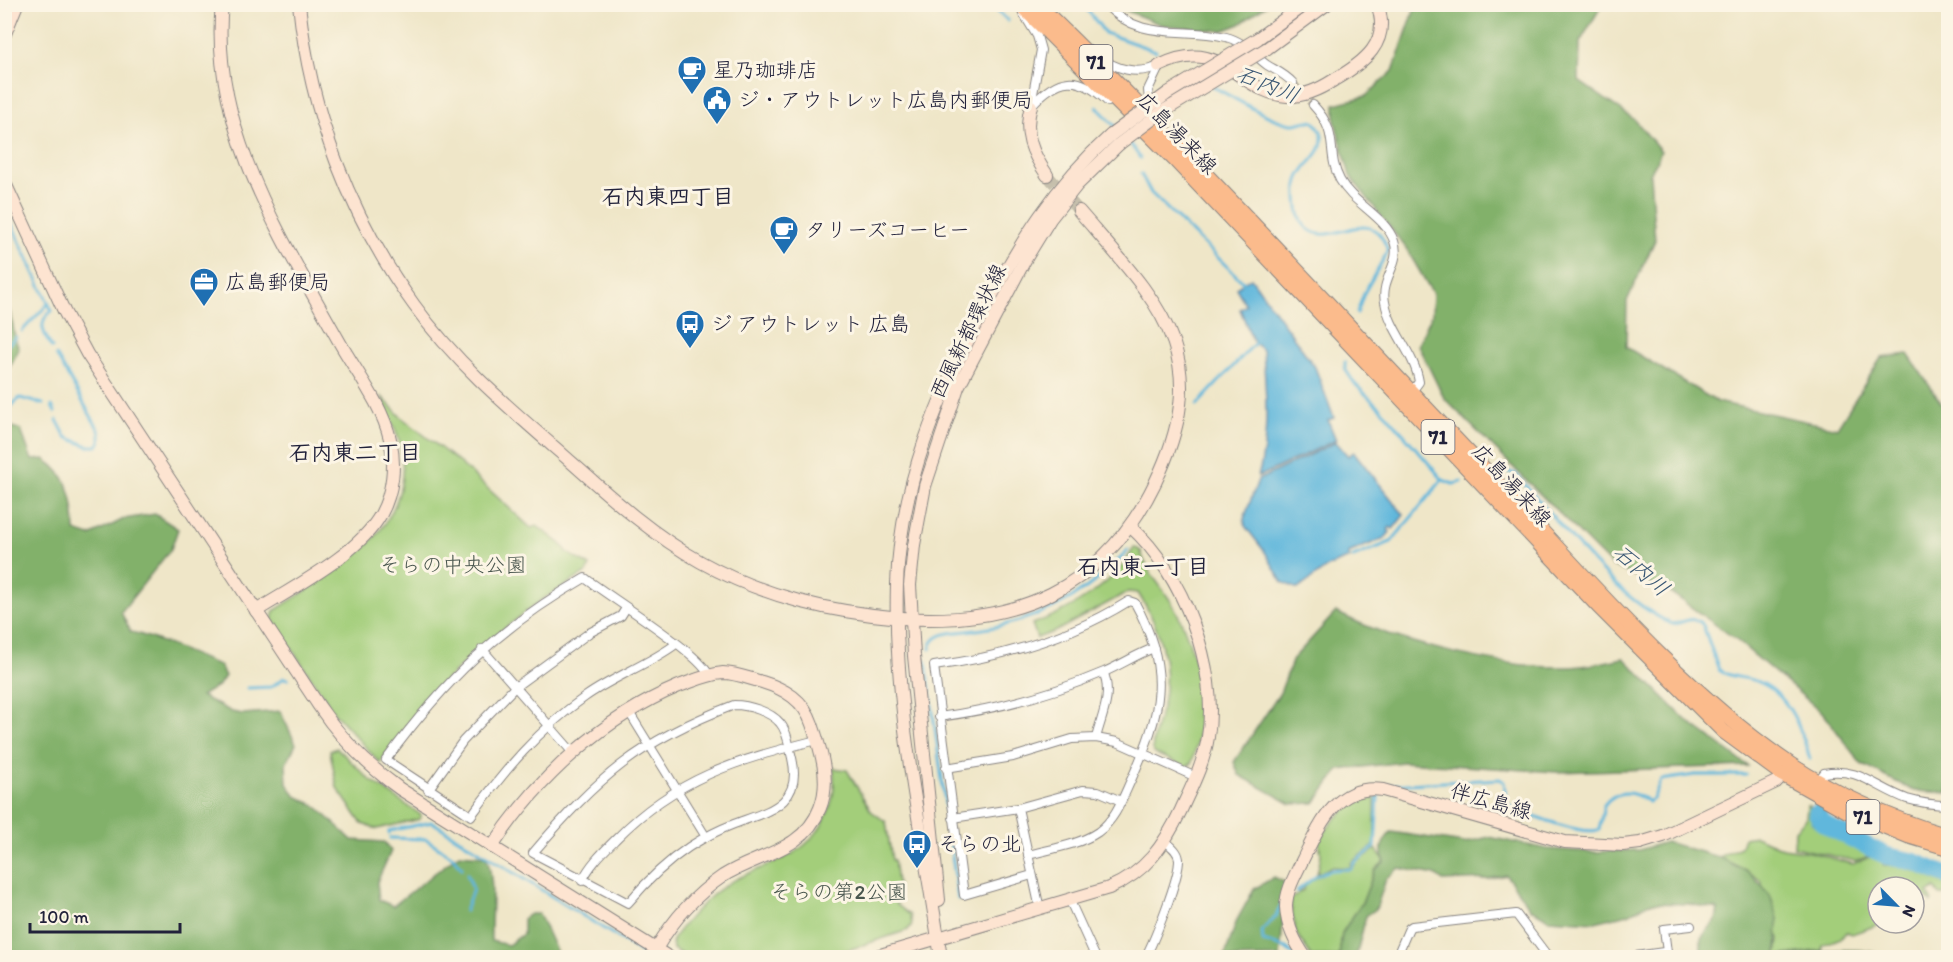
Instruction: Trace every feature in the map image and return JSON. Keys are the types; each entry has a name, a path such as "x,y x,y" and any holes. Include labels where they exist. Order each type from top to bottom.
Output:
{"main road":[{"name":"広島湯来線","path":"1018,4 1733,723 1787,770 1815,786 1847,810 1908,836 1948,848"},
{"name":"広島湯来線","path":"1037,4 1154,121 1407,396"},
{"name":"広島湯来線","path":"1815,786 1907,823 1948,836"}],"street":[{"path":"4,36 17,4"},
{"path":"222,4 222,70 236,130 285,244 385,425 393,464 386,504 364,537 343,554 256,611"},
{"path":"299,4 317,102 330,144 352,198 377,248 411,300 474,374 634,517 698,560 747,584 810,605 874,616 912,619 981,617 1035,602 1062,589 1091,569 1130,526 1150,493 1172,444 1181,402 1180,368 1173,337 1155,302 1078,211"},
{"path":"1018,4 1040,42 1040,60 1033,85 1027,123 1029,142 1047,175"},
{"path":"1105,4 1122,20 1146,29 1227,37 1240,42 1268,66 1285,74 1293,83"},
{"name":"西風新都環状線","path":"949,957 942,937 911,769 901,684 898,617 897,575 908,503 931,421 965,344 1038,214 1065,179 1115,139 1158,99 1257,39 1305,4"},
{"name":"西風新都環状線","path":"941,957 942,937 910,585 921,504 958,387 1038,238 1115,139 1266,49 1327,4"},
{"path":"1072,39 1117,67 1145,72 1178,58 1203,57 1227,66 1276,93 1288,96 1304,94 1323,87 1365,60 1381,30 1377,4"},
{"path":"1154,121 1148,90 1159,66"},
{"path":"1031,106 1056,84 1072,81 1082,83 1099,93 1141,133 1174,159"},
{"path":"1313,105 1329,124 1341,182 1355,200 1389,231 1395,244 1397,256 1385,282 1384,293 1391,321 1418,374 1419,382 1407,396"},
{"path":"4,181 77,338 329,721 361,757 400,789 670,957"},
{"path":"870,957 1070,901 1130,879 1152,860 1165,841 1196,777 1206,746 1210,715 1198,635 1174,584 1142,537 1130,526"},
{"path":"676,644 604,685 549,725 510,765 471,816 428,790 386,760 436,695 482,649 514,623 585,578 676,644 705,666 710,675"},
{"path":"1028,855 1092,836 1111,819 1143,753 1153,729 1158,707 1159,684 1154,648 1135,603 1129,601 1077,628 1009,653 934,666 964,895 1032,876"},
{"path":"428,790 463,741 514,687 589,633 621,616 626,608"},
{"path":"939,717 1016,704 1104,673 1154,648"},
{"path":"482,649 574,753"},
{"path":"1096,738 1107,703 1108,688 1104,673"},
{"path":"492,847 539,788 574,753 629,712 664,693 710,675 734,674 775,686 790,694 809,716 817,740 825,782 823,800 812,824 790,845 737,868 711,885 681,913 656,949"},
{"path":"738,705 764,712 783,726 789,747 794,779 788,796 780,805 706,837 665,865 628,903 582,881 533,853 583,796 615,768 650,744 694,720 738,705"},
{"path":"629,712 706,837"},
{"path":"946,768 1013,757 1072,739 1096,738 1117,742 1196,777"},
{"path":"582,881 587,871 627,828 677,790 704,774 817,740"},
{"name":"伴広島線","path":"1306,957 1291,931 1287,914 1287,896 1324,817 1335,804 1352,793 1370,789 1383,790 1565,842 1623,845 1663,836 1776,782 1787,770"},
{"path":"1815,786 1824,773 1850,771 1905,798 1931,805 1948,805"},
{"path":"953,818 1018,808 1083,790 1098,791 1121,801"},
{"path":"1018,808 1040,909"},
{"path":"1144,957 1173,885 1179,862 1177,852 1165,841"},
{"path":"1070,901 1096,957"},
{"path":"1396,957 1412,926 1516,914 1549,957"},
{"path":"1621,957 1670,955 1664,929 1691,926"}],"green space":[{"path":"1112,5 1266,5 1240,24 1222,31 1162,25"},
{"path":"1416,5 1602,5 1580,42 1579,81 1635,120 1661,151 1650,175 1655,240 1627,301 1626,347 1717,402 1837,428 1881,358 1908,354 1948,413 1948,793 1914,791 1861,764 1824,714 1734,638 1674,595 1611,565 1444,398 1418,345 1432,314 1433,294 1406,248 1350,176 1335,122 1335,104 1366,96 1393,71"},
{"path":"4,305 7,305 9,310 19,349 5,372"},
{"name":"そらの中央公園","path":"382,397 401,417 461,464 531,528 537,526 561,544 568,553 590,566 586,573 541,600 478,649 433,693 380,763 336,715 272,619 274,611 344,565 365,547 383,527 395,504 402,478 401,448"},
{"path":"5,424 21,430 32,460 44,459 60,473 72,500 75,531 90,536 124,519 155,514 178,529 171,549 121,612 131,632 219,665 225,676 219,685 201,696 232,712 243,714 280,711 296,744 286,764 287,784 296,796 316,806 352,840 384,842 391,851 377,882 379,900 393,906 459,854 486,856 492,886 491,941 508,945 523,934 523,919 530,914 539,914 559,957 5,957"},
{"path":"1134,547 1141,551 1150,572 1173,605 1182,623 1195,663 1200,704 1199,725 1191,764 1186,767 1154,753 1154,736 1163,704 1166,675 1158,632 1138,593 1128,592 1056,631 1037,638 1032,624 1062,611 1091,594 1117,572"},
{"path":"1336,612 1418,644 1513,664 1570,667 1624,658 1687,721 1748,766 1556,772 1403,762 1339,770 1315,803 1291,804 1239,775 1234,762 1280,693 1293,659"},
{"path":"337,748 369,779 421,815 420,819 377,829 362,824 337,788 330,751"},
{"name":"そらの第2公園","path":"833,768 847,770 871,811 886,822 899,898 896,904 910,915 912,924 908,930 827,957 687,957 673,949 672,940 696,910 710,897 741,877 788,856 809,841 818,831 830,807 833,795"},
{"path":"1375,798 1375,845 1351,863 1350,868 1331,867 1317,874 1321,855 1319,841 1329,827 1349,807 1366,799"},
{"path":"1807,805 1810,806 1810,818 1815,826 1823,832 1854,843 1867,857 1855,861 1794,847 1795,830 1806,819"},
{"path":"1391,832 1464,843 1489,837 1547,849 1593,852 1639,850 1666,842 1718,857 1749,872 1770,895 1778,918 1777,956 1861,950 1883,957 1701,957 1701,938 1716,920 1718,909 1688,904 1650,903 1628,914 1595,922 1549,919 1531,909 1506,875 1489,879 1443,881 1435,875 1399,868 1386,879 1376,909 1366,916 1356,957 1339,958 1342,933 1363,901 1375,870 1385,861 1382,846"},
{"path":"1755,836 1783,848 1810,852 1853,864 1870,857 1871,854 1884,861 1883,865 1892,865 1924,874 1947,885 1945,895 1940,895 1935,888 1928,893 1931,902 1926,898 1926,875 1866,875 1866,929 1852,934 1847,932 1841,938 1822,945 1822,950 1777,956 1779,939 1761,881 1749,872 1718,857 1741,847 1744,838"},
{"path":"1376,849 1385,861 1375,870 1363,901 1342,933 1339,957 1312,957 1296,933 1290,900 1303,890 1307,883 1328,870 1351,870 1356,863"},
{"path":"1274,877 1286,883 1280,957 1224,958 1237,920 1254,889"}],"water":[{"path":"1251,278 1315,367 1334,418 1328,420 1336,440 1258,477 1266,430 1263,351 1253,341 1240,309 1246,305 1236,288"},
{"path":"1336,442 1348,456 1354,452 1404,515 1393,529 1390,527 1388,530 1390,532 1385,538 1348,553 1350,558 1329,566 1298,589 1282,582 1265,552 1245,526 1244,519 1258,480"}],"waterway":[{"path":"4,8 6,4"},
{"path":"991,4 1008,21"},
{"name":"石内川","path":"1083,4 1105,33 1156,51"},
{"name":"石内川","path":"1213,87 1283,122 1297,124 1311,121 1318,127 1322,135 1322,143 1297,183 1298,208 1303,224 1317,233 1328,234 1362,227 1372,229 1381,236 1388,251 1364,293 1357,313"},
{"path":"1097,107 1116,127"},
{"path":"1128,140 1140,158"},
{"path":"1141,174 1151,193 1244,283"},
{"path":"4,208 52,311 44,319 43,324 44,333 52,348"},
{"path":"22,331 48,304"},
{"path":"4,348 16,337"},
{"path":"1197,405 1255,343"},
{"path":"56,355 100,432 100,441 97,446 88,446 66,437 57,420"},
{"name":"石内川","path":"1345,362 1345,369 1355,384 1387,415 1443,480 1453,484 1462,482"},
{"path":"4,412 20,398 43,404"},
{"path":"52,406 55,412"},
{"name":"石内川","path":"1506,471 1515,474 1588,556 1628,596 1672,624 1696,620 1703,625 1719,670 1728,675 1759,682 1778,695 1793,714 1810,759"},
{"path":"1353,557 1391,542 1442,480"},
{"path":"930,649 931,644 944,634 1006,624 1051,608 1092,584 1128,550"},
{"path":"926,661 958,899"},
{"path":"247,688 271,687 284,678 288,679"},
{"path":"1388,785 1500,779 1504,782 1507,805 1553,823 1590,831 1599,830 1604,805 1614,796 1632,794 1649,802 1653,799 1661,780 1695,775 1746,775"},
{"path":"1297,891 1321,873 1351,869 1354,863 1375,847 1378,796"},
{"name":"石内川","path":"1817,813 1822,822 1833,829 1887,856 1915,862 1948,876"},
{"path":"389,833 389,831 432,822 651,958"},
{"path":"390,838 426,839 453,857 462,868"},
{"path":"465,911 473,889 467,874"},
{"path":"1282,903 1276,916 1262,931 1263,941 1286,948 1298,958"}],"tunnel":[{"path":"1293,83 1313,105"},
{"path":"1047,175 1079,211"}],"place":[{"name":"星乃珈琲店","path":"692,96"},
{"name":"ジ・アウトレット広島内郵便局","path":"717,126"},
{"name":"タリーズコーヒー","path":"784,256"},
{"name":"広島郵便局","path":"204,308"},
{"name":"ジ アウトレット 広島","path":"690,350"},
{"name":"そらの北","path":"917,870"}],"district":[{"name":"石内東四丁目","path":"668,196"},
{"name":"石内東二丁目","path":"355,452"},
{"name":"石内東一丁目","path":"1143,566"}]}
